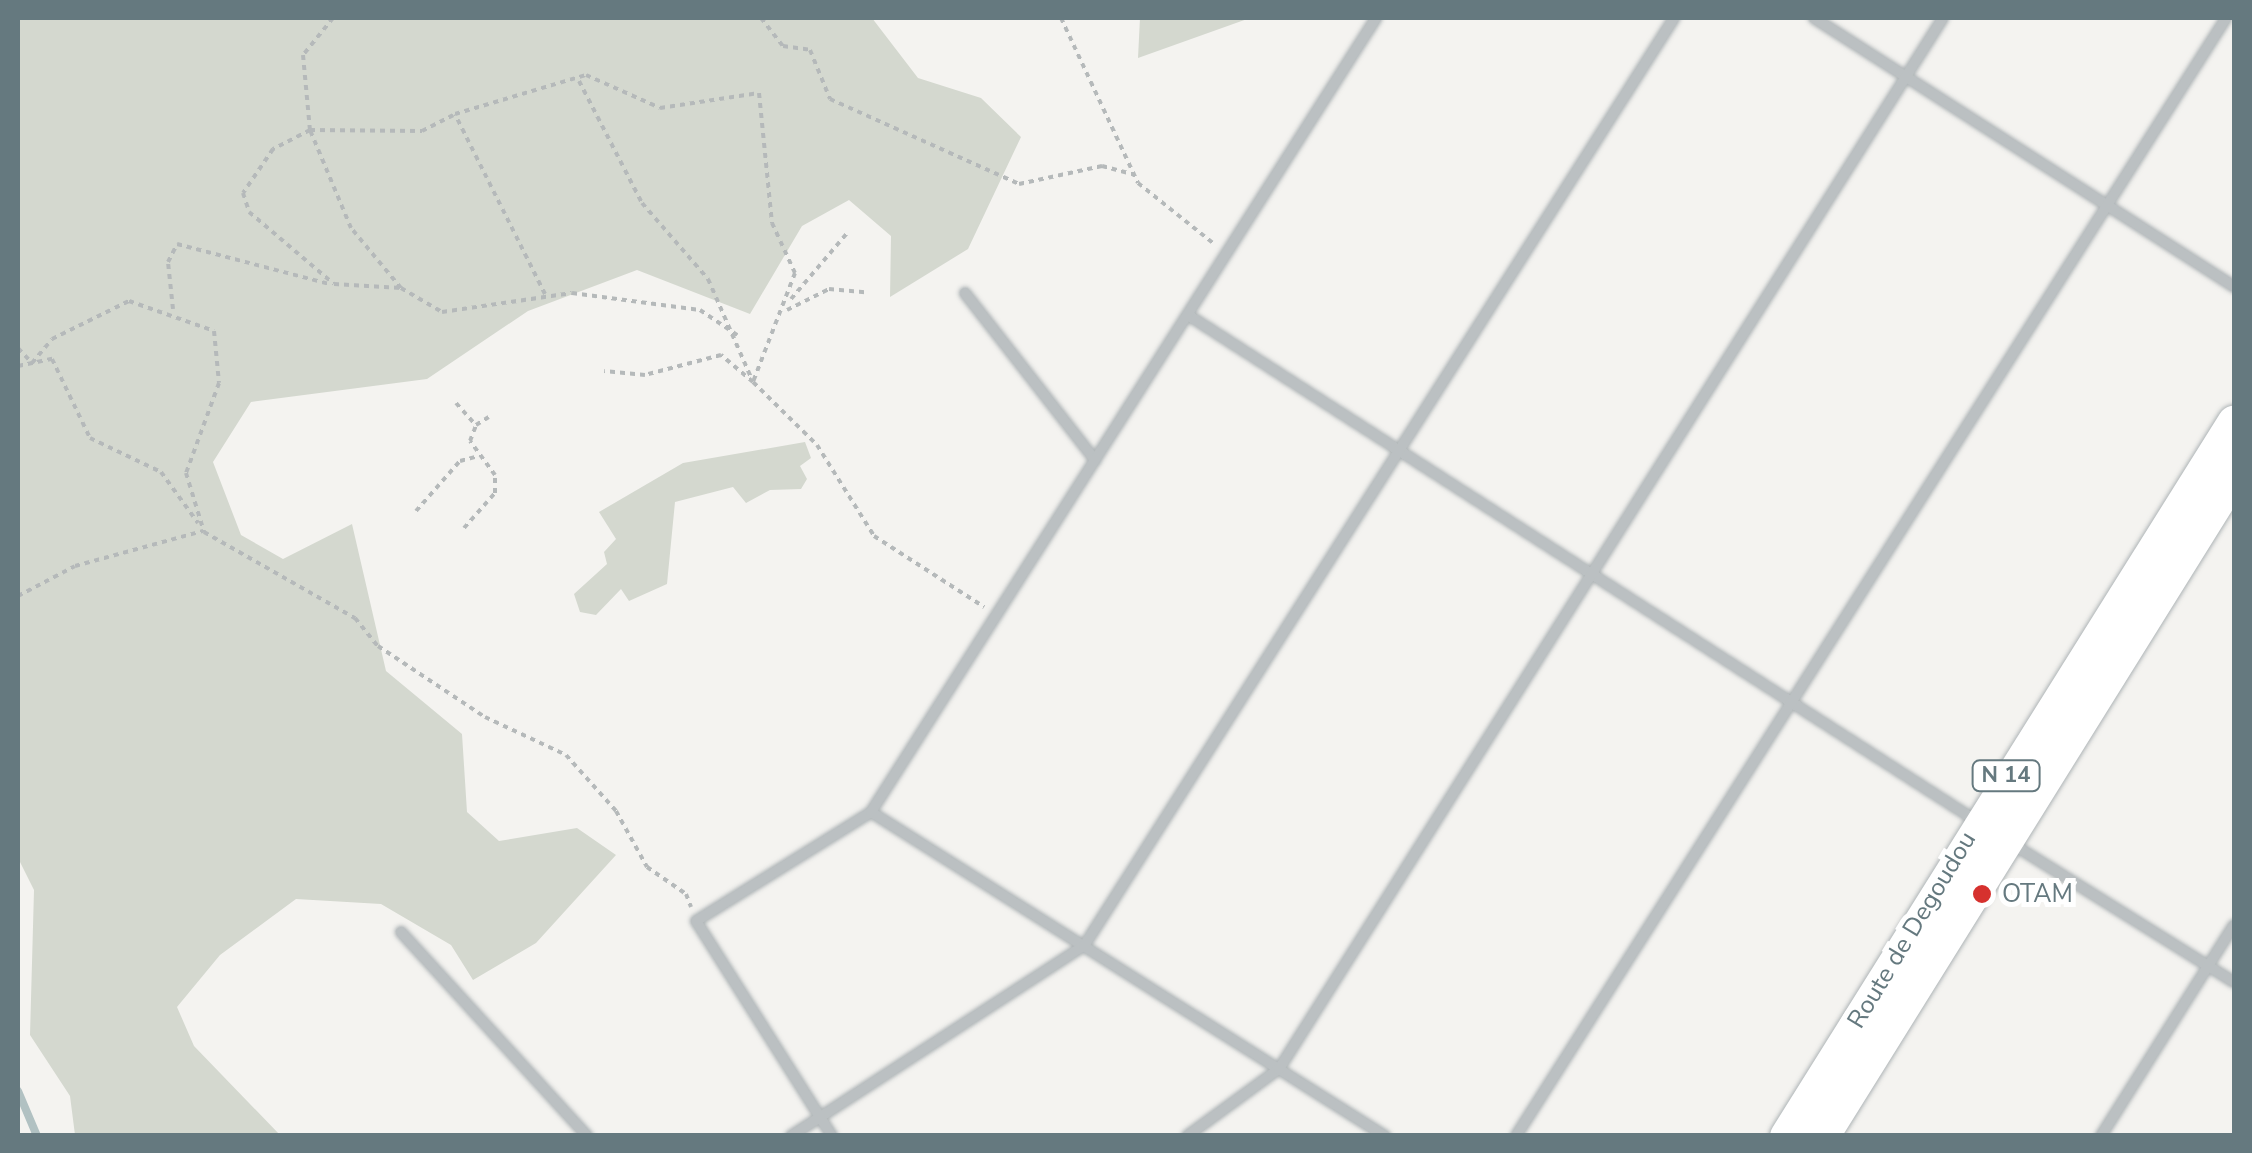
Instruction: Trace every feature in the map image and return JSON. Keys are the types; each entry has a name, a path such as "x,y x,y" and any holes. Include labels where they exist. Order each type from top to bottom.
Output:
{"main road":[{"name":"Route de Degoudou","path":"1822,1136 1989,829 2234,423"},
{"name":"Route de Degoudou","path":"1787,1136 1989,829 2234,473"}],"street":[{"path":"832,1136 696,922 871,812 1376,18"},
{"path":"791,1136 1084,946 1674,18"},
{"path":"1814,18 2234,287"},
{"path":"1186,1136 1279,1069 1943,18"},
{"path":"1516,1136 2226,18"},
{"path":"965,293 1095,460"},
{"path":"1188,315 2234,982"},
{"path":"871,812 1385,1136"},
{"path":"2101,1136 2234,925"},
{"path":"401,932 587,1136"}],"path":[{"path":"333,18 303,56 310,130 351,228 401,288 442,312 544,294 700,310 737,334"},
{"path":"761,18 783,46 810,50 830,99 1019,184 1102,166 1135,175"},
{"path":"1061,18 1135,175 1166,214 1225,256"},
{"path":"334,284 250,212 243,193 273,149 310,130 422,131 455,114 579,81 586,75 660,108 759,94 772,223 795,273 792,299"},
{"path":"579,81 642,203 708,280 737,334 753,382"},
{"path":"455,114 544,294"},
{"path":"753,382 792,299 848,232"},
{"path":"173,310 168,262 177,244 334,284 401,288"},
{"path":"787,310 829,288 865,292"},
{"path":"32,363 95,313 130,301 173,310 214,331 219,383 186,472 204,532"},
{"path":"18,348 32,363"},
{"path":"604,371 645,375 721,354 818,445 874,536 996,616"},
{"path":"18,366 52,359 90,438 162,472 204,532 355,618 378,646 485,717 566,755 605,795 646,867 686,894 696,922"},
{"path":"456,403 476,425 476,458 495,475 495,493 464,528"},
{"path":"476,425 489,418"},
{"path":"416,510 460,461 476,458"},
{"path":"18,596 75,566 204,532"}],"shaded area":[{"path":"18,18 872,18 918,78 981,98 1021,137 968,249 890,297 891,236 849,200 802,226 750,314 637,270 528,311 427,379 251,402 213,462 241,535 283,559 352,524 386,671 462,734 467,812 499,841 577,828 616,855 536,943 473,980 451,945 381,904 296,899 220,955 177,1007 194,1046 280,1135 75,1135 70,1096 30,1035 34,890 18,858"},
{"path":"1140,18 1250,18 1138,58"},
{"path":"805,442 811,458 800,466 807,479 801,489 770,490 746,503 733,487 675,502 667,584 629,601 621,589 596,615 580,612 574,594 607,564 604,552 616,539 599,512 683,463"}],"waterway":[{"path":"18,1091 37,1136"}],"place":[{"name":"OTAM","path":"1982,894"}]}
